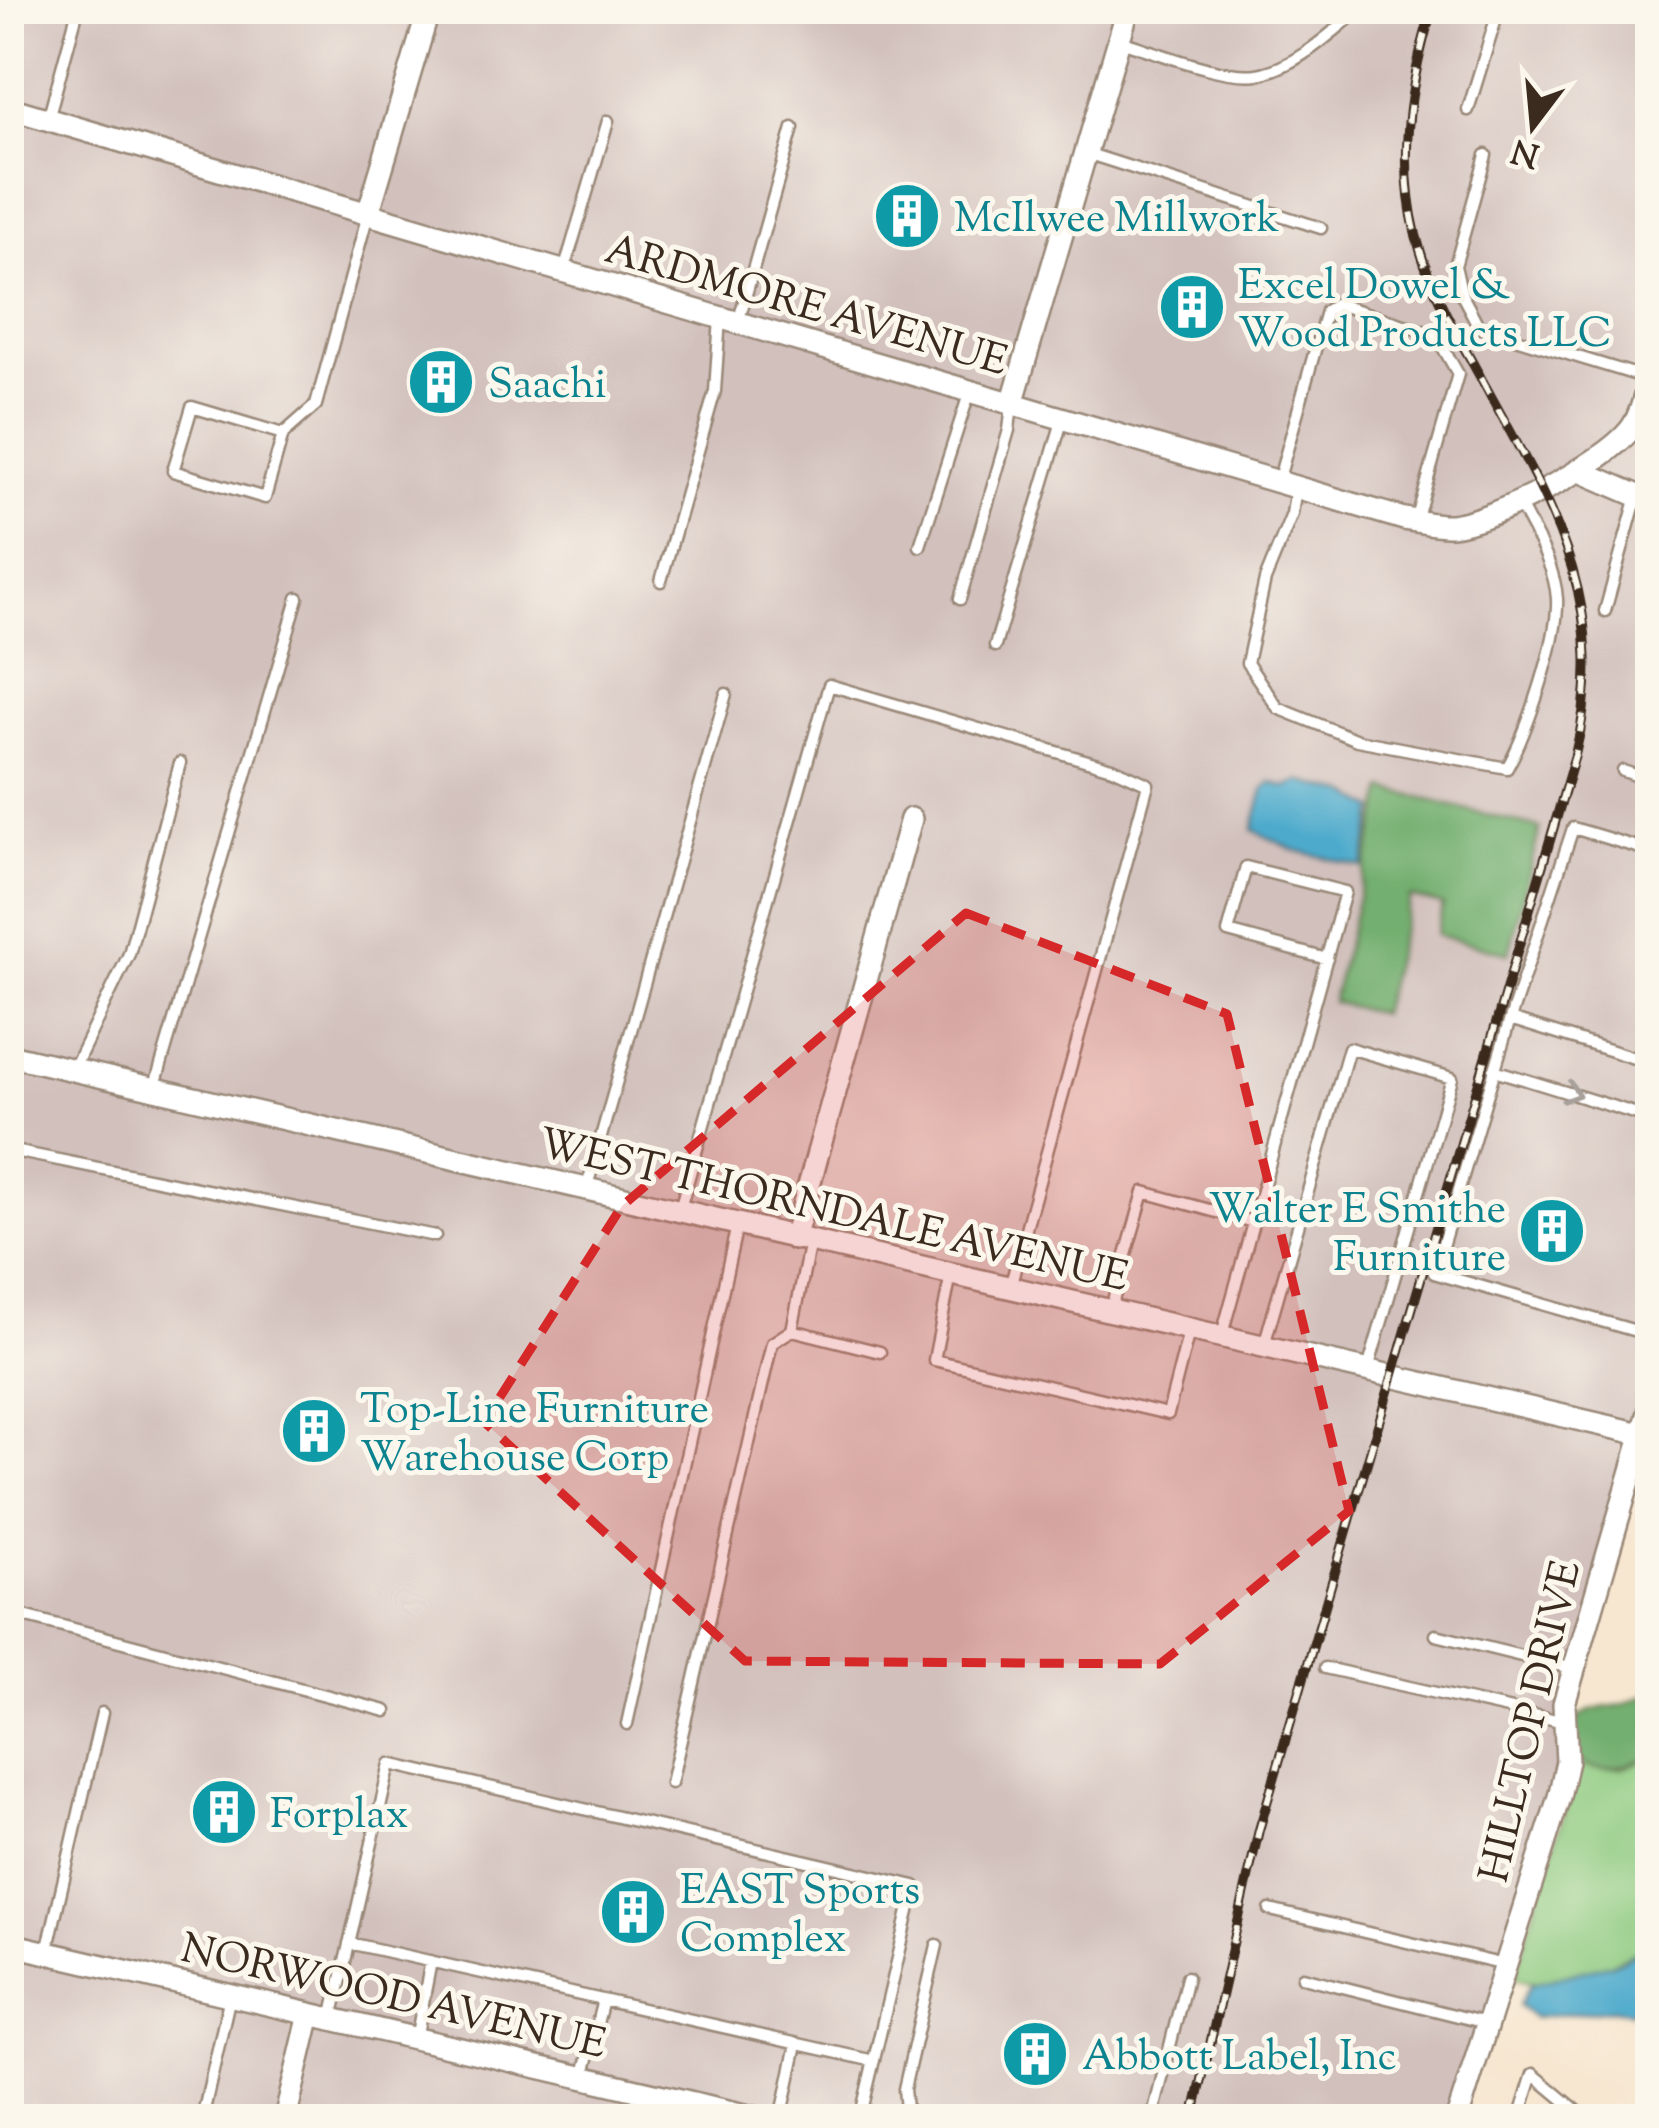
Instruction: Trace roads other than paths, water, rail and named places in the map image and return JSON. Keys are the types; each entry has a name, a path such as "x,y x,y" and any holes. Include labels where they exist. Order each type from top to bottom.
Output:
{"street":[{"path":"368,214 429,9"},
{"path":"1012,404 1129,9"},
{"name":"ARDMORE AVENUE","path":"9,108 1416,521 1445,526 1462,523 1519,503 1578,470"},
{"path":"1643,499 1578,470 1630,431 1650,378"},
{"path":"802,1240 911,819"},
{"name":"WEST THORNDALE AVENUE","path":"9,1055 1646,1435"},
{"name":"HILLTOP DRIVE","path":"1456,2119 1563,1779 1567,1761 1564,1704 1650,1409"},
{"name":"NORWOOD AVENUE","path":"9,1943 762,2119"},
{"path":"285,2119 321,2017"}],"lane":[{"path":"48,119 78,9"},
{"path":"1120,40 1220,69 1258,74 1318,43 1360,9"},
{"path":"1468,110 1499,9"},
{"path":"564,272 608,121"},
{"path":"661,580 715,391 729,320 794,128"},
{"path":"1086,153 1321,228"},
{"path":"1486,155 1454,266 1479,327 1650,378"},
{"path":"284,434 192,406 173,471 265,498 284,434 316,405 368,214"},
{"path":"1416,521 1458,374 1436,335 1337,304 1327,311 1287,485 1292,514 1264,580 1246,664 1278,708 1358,740 1507,768 1523,739 1557,598 1547,560 1519,503"},
{"path":"920,546 970,391"},
{"path":"960,599 1009,430 1012,404"},
{"path":"995,646 1063,418"},
{"path":"1605,611 1643,499"},
{"path":"154,1089 298,598"},
{"path":"680,1212 829,685 1115,769 1148,784 1010,1287"},
{"path":"586,1190 726,694"},
{"path":"73,1070 129,954 180,764"},
{"path":"1623,771 1650,780"},
{"path":"1650,851 1573,828 1434,1273 1650,1336"},
{"path":"1221,1338 1327,959 1345,892 1246,867 1228,932 1327,959"},
{"path":"1510,1019 1650,1063"},
{"path":"1263,1348 1349,1048 1452,1078 1367,1372"},
{"path":"1494,1070 1650,1118"},
{"path":"9,1150 435,1236"},
{"path":"1110,1311 1144,1192 1253,1222"},
{"path":"627,1724 737,1226"},
{"path":"792,1330 802,1240"},
{"path":"951,1274 934,1360 1168,1414 1189,1331"},
{"path":"671,1783 772,1343 792,1330 880,1352"},
{"path":"9,1612 386,1711"},
{"path":"1436,1635 1574,1669"},
{"path":"1325,1667 1565,1722"},
{"path":"47,1952 102,1713"},
{"path":"321,2017 349,1943 390,1764 915,1886 860,2119"},
{"path":"1270,1910 1505,1965"},
{"path":"349,1943 874,2061"},
{"path":"907,2119 904,2089 937,1946"},
{"path":"416,2039 431,1961"},
{"path":"1152,2119 1187,1977"},
{"path":"1303,1977 1487,2023"},
{"path":"202,2119 230,1996"},
{"path":"584,2078 603,2000"},
{"path":"781,2119 797,2044"},
{"path":"1519,2119 1533,2074 1587,2119"}],"water":[{"path":"1300,781 1350,794 1376,809 1363,867 1294,850 1253,830 1264,789 1271,782 1286,787"},
{"path":"1650,1944 1650,2014 1611,2009 1534,2018 1519,2005 1531,1984 1619,1961"}],"railway":[{"path":"1193,2119 1259,1830 1575,755 1585,697 1586,644 1579,595 1565,548 1524,456 1439,299 1416,235 1407,149 1418,65 1432,9"}],"place":[{"name":"McIlwee Millwork","path":"907,216"},
{"name":"Excel Dowel & Wood Products LLC","path":"1192,307"},
{"name":"Saachi","path":"441,382"},
{"name":"Walter E Smithe Furniture","path":"1552,1231"},
{"name":"Top-Line Furniture Warehouse Corp","path":"314,1431"},
{"name":"Forplax","path":"224,1812"},
{"name":"EAST Sports Complex","path":"633,1912"},
{"name":"Abbott Label, Inc","path":"1035,2054"}]}
